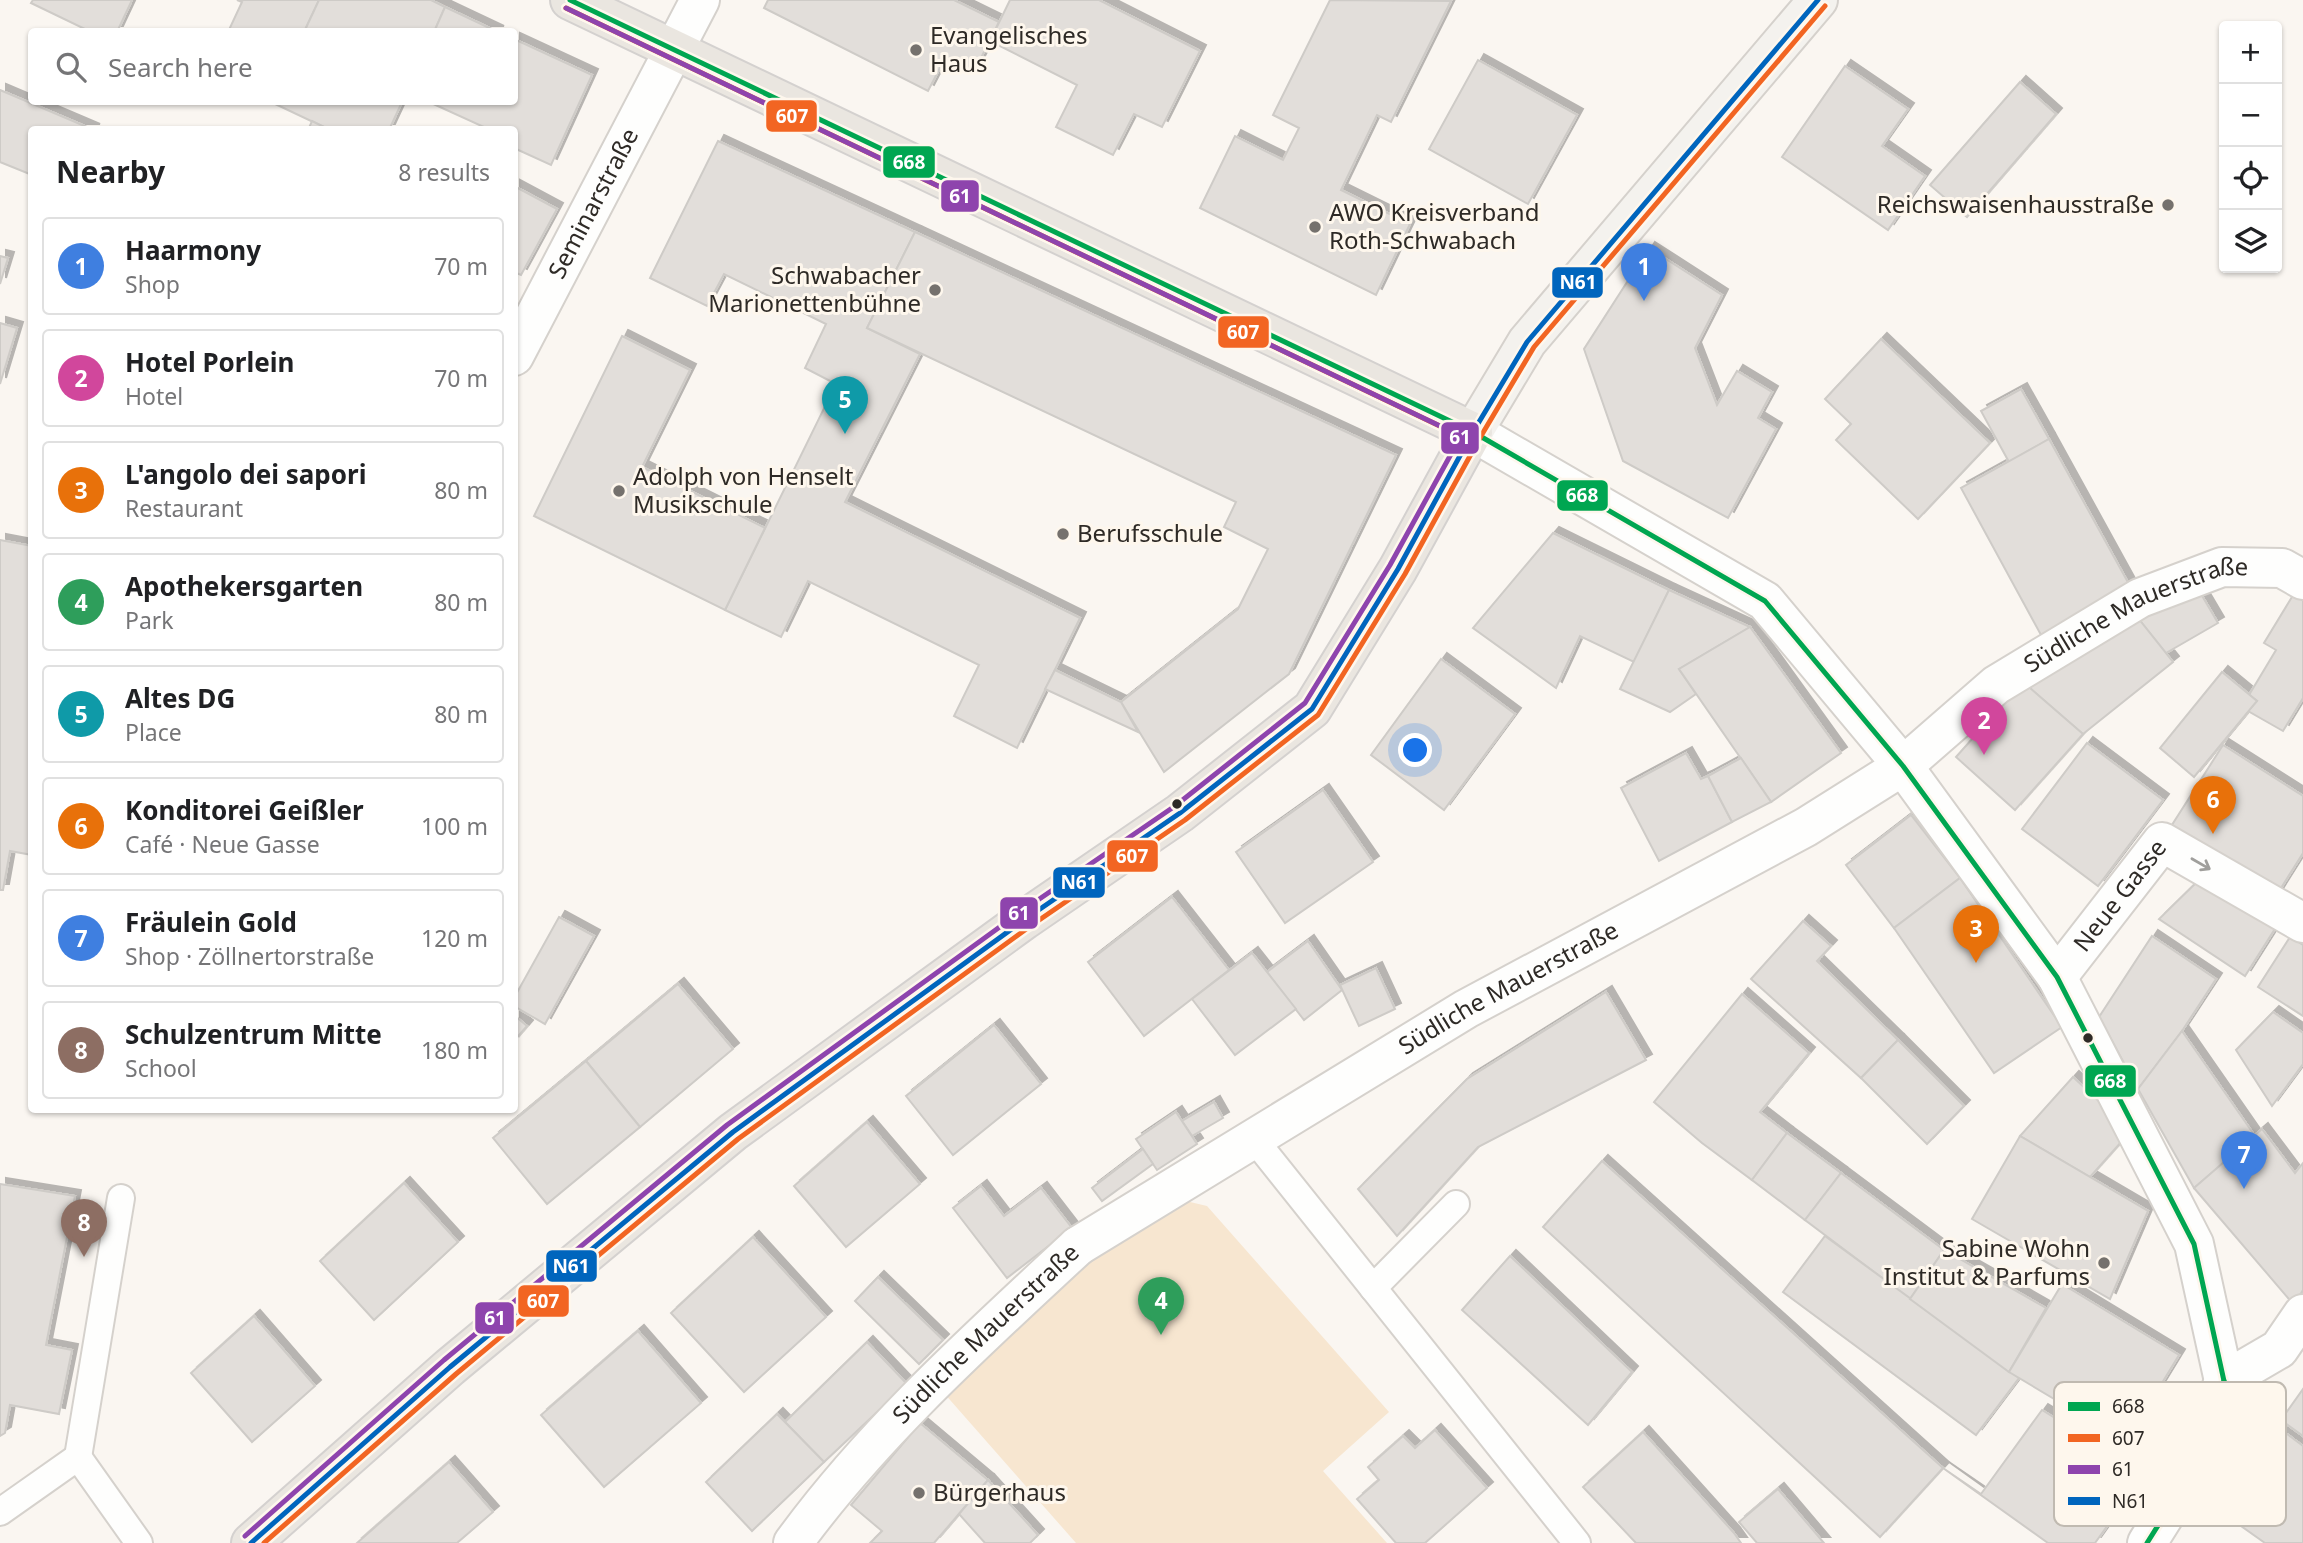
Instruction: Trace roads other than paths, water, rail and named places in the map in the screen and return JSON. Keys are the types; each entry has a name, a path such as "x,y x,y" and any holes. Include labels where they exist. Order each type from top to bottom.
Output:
{"main road":[{"path":"570,0 1473,432"},
{"path":"251,1543 450,1367 733,1132 1024,920 1180,813 1312,709 1398,569 1473,432 1527,342 1818,0"}],"street":[{"name":"Seminarstraße","path":"518,348 700,0"},
{"path":"1473,432 1765,601 1902,766 2057,977 2194,1244 2224,1381 2279,1349 2303,1314"},
{"name":"Südliche Mauerstraße","path":"793,1543 826,1497 949,1366 1079,1246 1466,1009 1806,827 1902,766 1996,685 2140,598 2222,567 2283,569 2303,580"},
{"name":"Neue Gasse","path":"2057,977 2162,842 2303,923"},
{"path":"2147,1543 2158,1526"}],"lane":[{"path":"1254,1139 1577,1543"},
{"path":"121,1198 78,1457 139,1543"},
{"path":"1373,1288 1456,1204"},
{"path":"0,1512 78,1457"}],"place":[{"name":"Evangelisches Haus","path":"916,50"},
{"name":"Reichswaisenhausstraße","path":"2168,205"},
{"name":"AWO Kreisverband Roth-Schwabach","path":"1315,227"},
{"name":"Schwabacher Marionettenbühne","path":"935,290"},
{"name":"Haarmony","path":"1644,301"},
{"name":"Altes DG","path":"845,434"},
{"name":"Adolph von Henselt Musikschule","path":"619,491"},
{"name":"Berufsschule","path":"1063,534"},
{"name":"Hotel Porlein","path":"1984,755"},
{"name":"Konditorei Geißler","path":"2213,834"},
{"name":"L'angolo dei sapori","path":"1976,963"},
{"name":"Fräulein Gold","path":"2244,1189"},
{"name":"Schulzentrum Mitte","path":"84,1257"},
{"name":"Sabine Wohn Institut & Parfums","path":"2104,1263"},
{"name":"Apothekersgarten","path":"1161,1335"},
{"name":"Bürgerhaus","path":"919,1493"}]}
